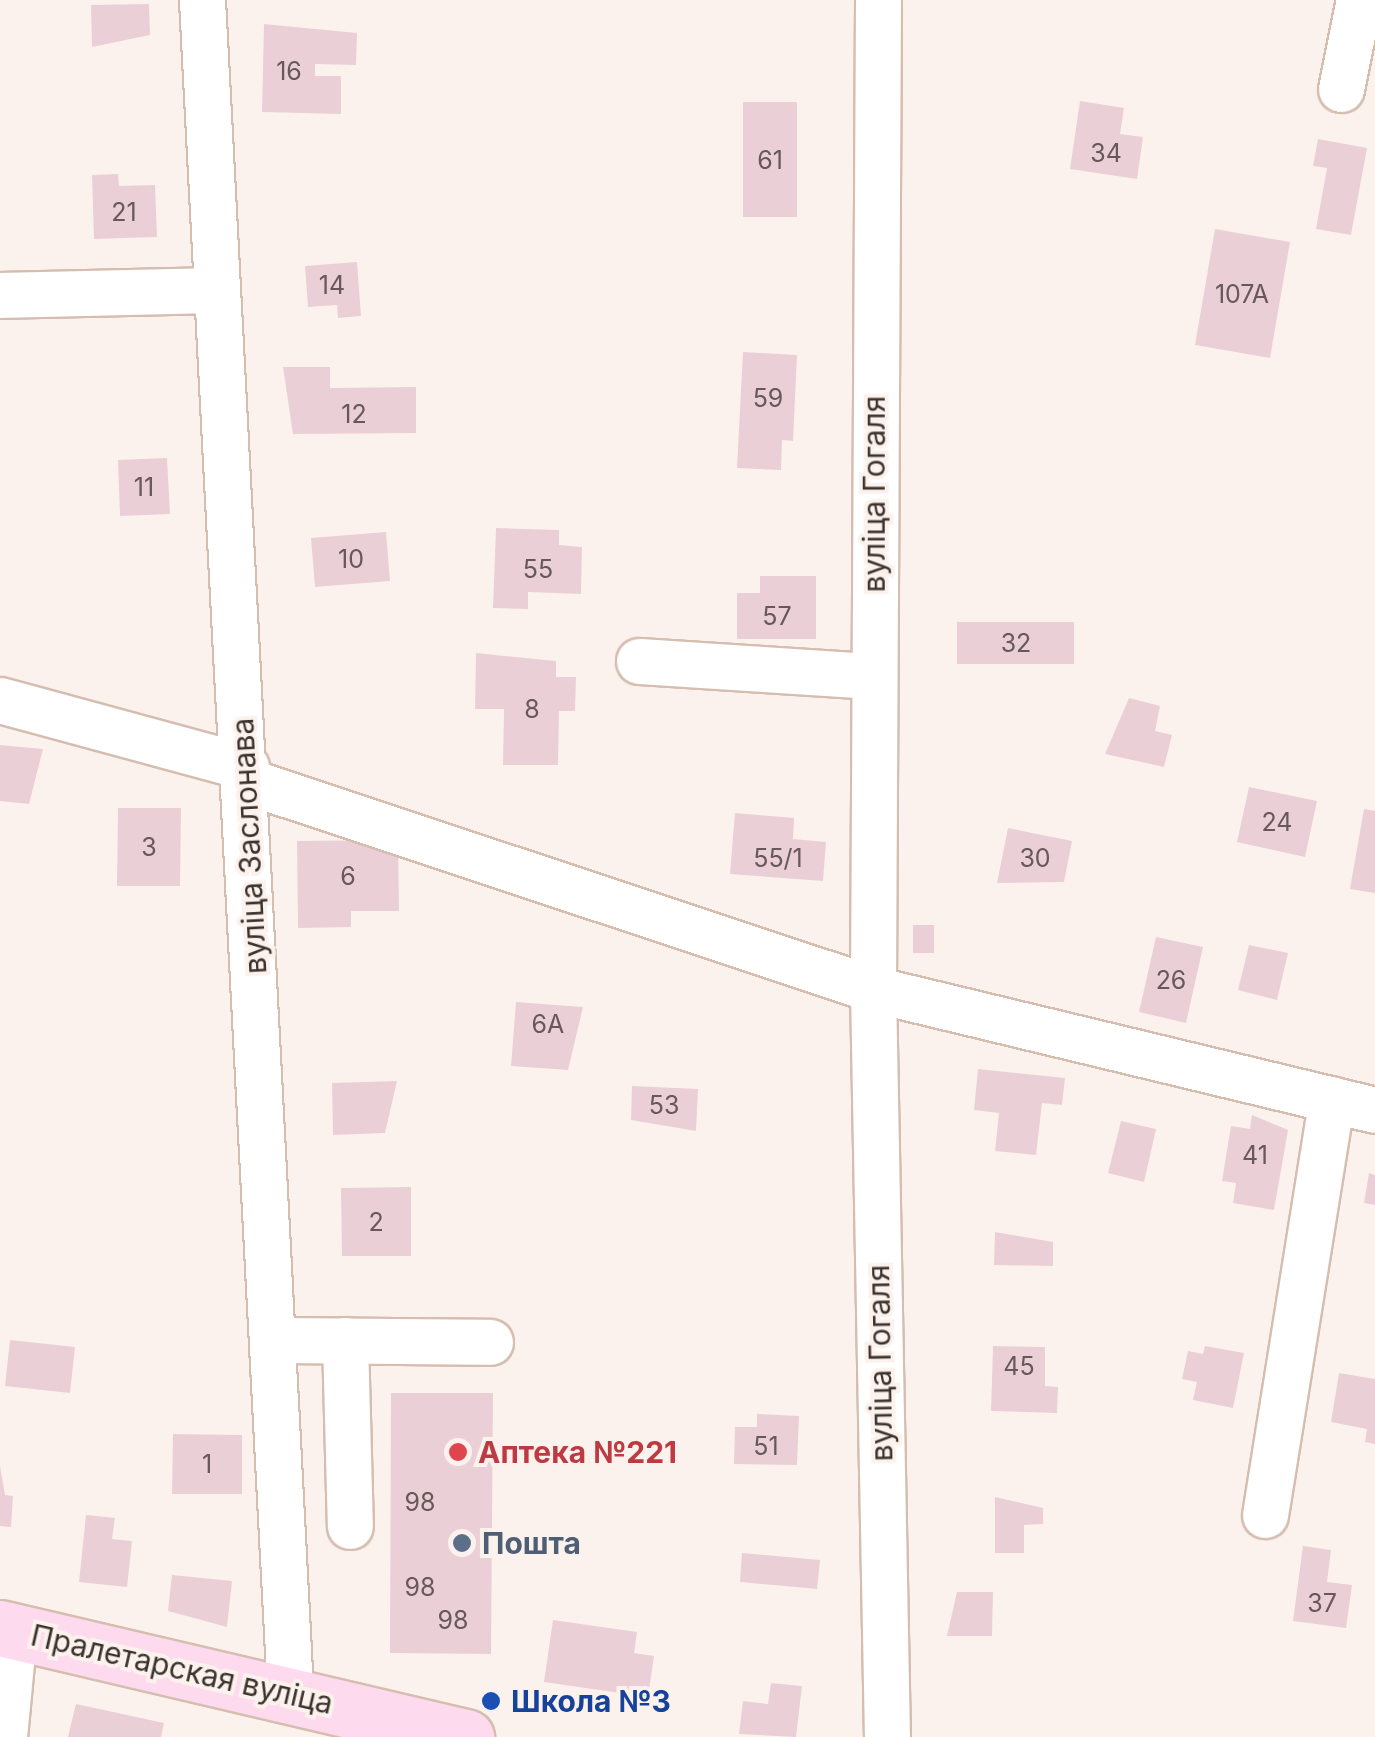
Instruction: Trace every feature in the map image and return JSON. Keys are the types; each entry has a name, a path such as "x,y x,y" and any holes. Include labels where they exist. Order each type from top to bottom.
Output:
{"main road":[{"name":"Пралетарская вуліца","path":"7,1629 290,1692 466,1737"}],"street":[{"name":"вуліца Заслонава","path":"202,0 215,290 247,774 290,1692"},
{"name":"вуліца Гогаля","path":"878,0 873,989 886,1737"},
{"path":"1341,89 1359,0"},
{"path":"0,294 215,290"},
{"path":"639,661 874,676"},
{"path":"0,700 247,774 873,989 1354,1105 1266,1515"},
{"path":"274,1340 490,1342"},
{"path":"345,1340 350,1526"},
{"name":"Пралетарская вуліца","path":"4,1737 7,1629"}],"building":[{"path":"149,4 150,35 92,47 91,5"},
{"path":"264,24 357,33 356,65 315,64 315,76 341,76 341,114 262,112"},
{"path":"1080,101 1124,108 1120,134 1143,137 1137,179 1070,169"},
{"path":"743,102 797,102 797,217 743,217"},
{"path":"1318,139 1367,148 1351,235 1316,229 1327,168 1313,166"},
{"path":"118,174 119,186 155,185 157,237 94,239 92,175"},
{"path":"1215,229 1290,242 1270,358 1195,345"},
{"path":"357,262 361,316 338,318 337,305 308,307 305,266"},
{"path":"743,352 797,355 793,441 782,440 781,470 737,468"},
{"path":"283,367 330,367 330,388 416,387 416,433 293,434"},
{"path":"167,458 170,514 120,516 118,460"},
{"path":"496,528 559,530 559,545 582,547 581,594 528,592 528,609 493,608"},
{"path":"386,532 390,581 315,587 311,538"},
{"path":"760,576 816,576 816,639 737,639 737,593 760,593"},
{"path":"957,622 1074,622 1074,664 957,664"},
{"path":"476,653 556,661 556,677 576,677 575,711 559,711 558,765 503,765 504,709 475,709"},
{"path":"1129,698 1160,706 1155,731 1172,735 1164,767 1105,754"},
{"path":"0,745 43,749 29,804 0,801"},
{"path":"1249,787 1317,801 1305,857 1237,842"},
{"path":"118,808 181,808 180,886 117,886"},
{"path":"1364,809 1375,811 1375,893 1350,889"},
{"path":"735,813 794,818 793,839 826,842 823,881 730,874"},
{"path":"1008,828 1072,841 1064,882 997,883"},
{"path":"398,840 399,911 351,911 351,927 298,928 297,841"},
{"path":"913,925 934,925 934,953 913,953"},
{"path":"1156,937 1203,947 1186,1023 1139,1012"},
{"path":"1249,945 1288,953 1277,1000 1238,990"},
{"path":"516,1002 583,1007 568,1070 511,1066"},
{"path":"978,1069 1065,1078 1062,1105 1042,1103 1036,1155 995,1151 999,1113 974,1110"},
{"path":"397,1081 385,1133 333,1135 332,1083"},
{"path":"632,1086 698,1089 696,1131 631,1120"},
{"path":"1252,1115 1288,1130 1274,1210 1233,1203 1236,1183 1222,1181 1231,1126 1250,1129"},
{"path":"1121,1121 1156,1129 1144,1182 1108,1173"},
{"path":"1369,1173 1375,1175 1375,1205 1364,1203"},
{"path":"411,1187 411,1256 342,1256 341,1188"},
{"path":"995,1232 1053,1242 1053,1266 994,1265"},
{"path":"10,1340 75,1347 70,1393 5,1386"},
{"path":"993,1346 1045,1347 1045,1386 1058,1387 1057,1413 991,1411"},
{"path":"1205,1346 1244,1353 1233,1408 1193,1400 1197,1382 1182,1379 1188,1351 1203,1354"},
{"path":"1339,1373 1375,1379 1375,1444 1365,1442 1367,1429 1331,1422"},
{"path":"391,1393 493,1393 491,1654 390,1653"},
{"path":"757,1414 799,1416 797,1465 734,1464 735,1427 757,1427"},
{"path":"173,1434 242,1435 242,1494 172,1494"},
{"path":"0,1466 5,1495 13,1496 11,1527 0,1526"},
{"path":"995,1497 1043,1508 1043,1524 1024,1525 1024,1553 995,1553"},
{"path":"86,1515 115,1518 112,1539 132,1541 127,1587 79,1582"},
{"path":"1303,1546 1331,1550 1327,1582 1352,1585 1346,1628 1293,1621"},
{"path":"742,1553 820,1560 817,1589 740,1582"},
{"path":"172,1575 232,1581 227,1627 168,1611"},
{"path":"957,1592 993,1592 992,1636 947,1636"},
{"path":"553,1620 637,1632 634,1653 654,1656 648,1697 544,1682"},
{"path":"771,1683 802,1686 796,1737 739,1734 743,1701 768,1704"},
{"path":"76,1704 164,1723 161,1737 68,1737"}],"place":[{"name":"Аптека №221","path":"458,1452"},
{"name":"Пошта","path":"462,1543"},
{"name":"Школа №3","path":"491,1701"}]}
